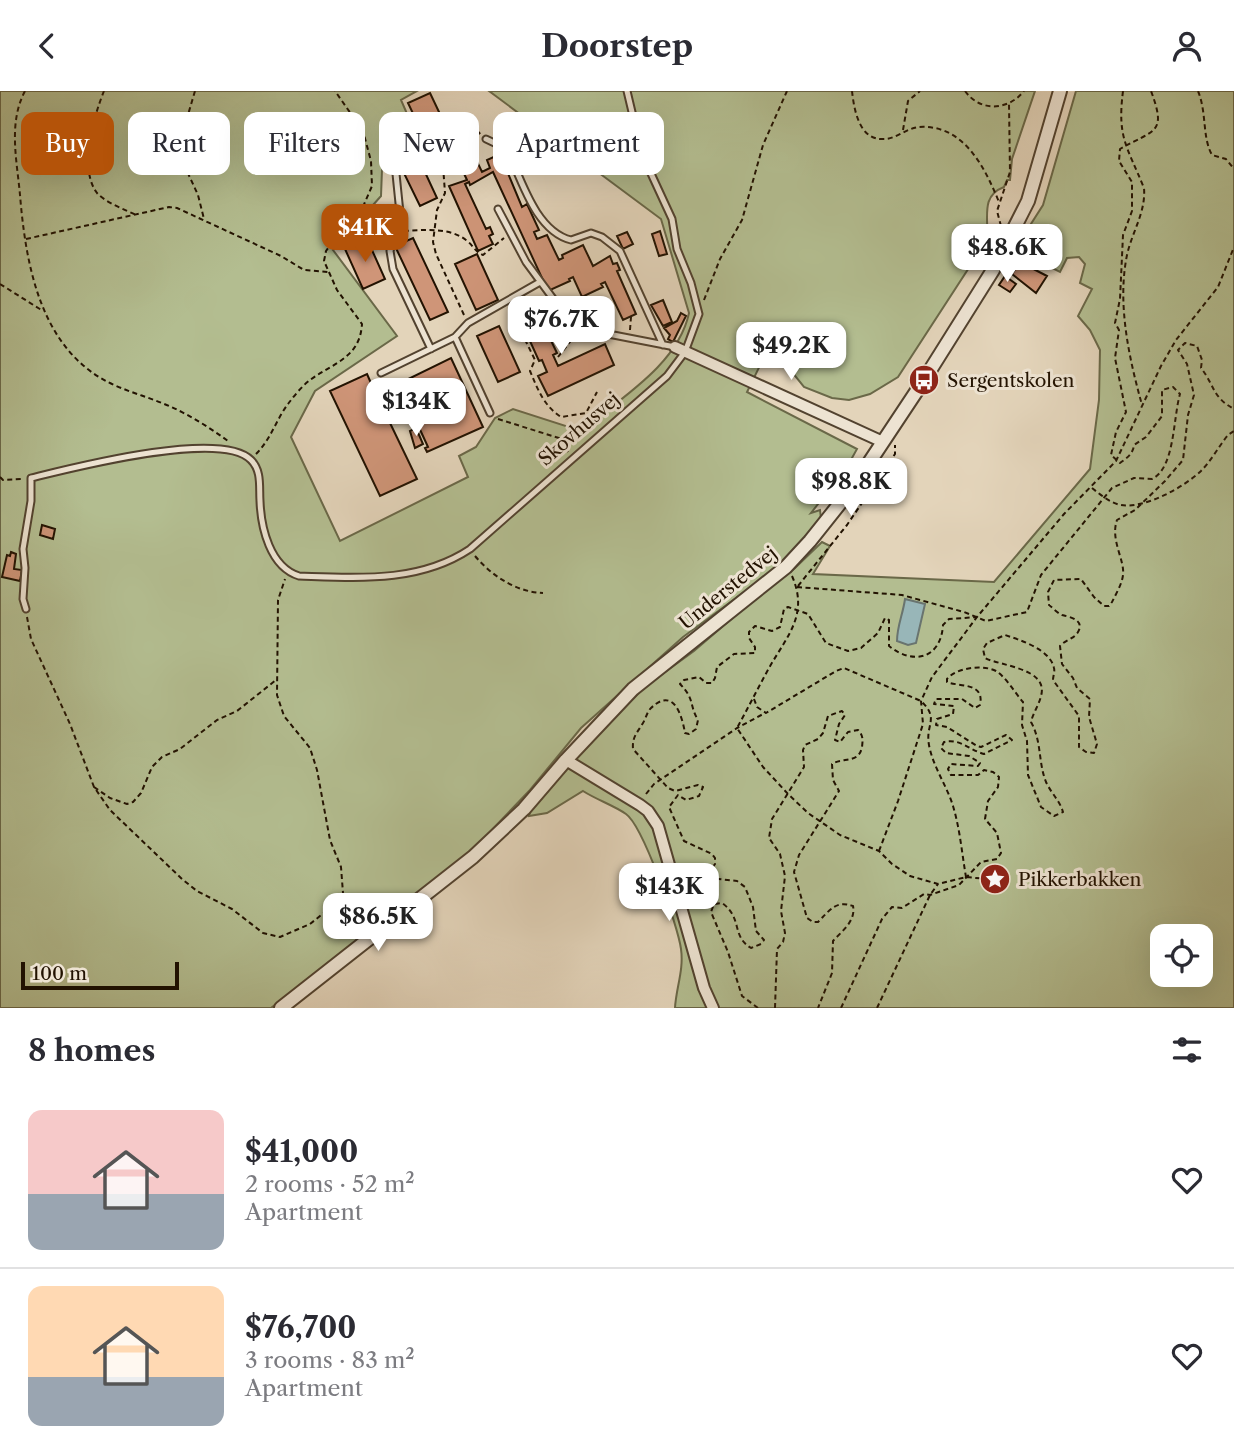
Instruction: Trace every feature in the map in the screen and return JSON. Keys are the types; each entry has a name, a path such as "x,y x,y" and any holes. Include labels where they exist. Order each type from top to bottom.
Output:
{"street":[{"name":"Understedvej","path":"281,1008 472,856 524,809 566,760 634,689 786,567 831,517 887,437 987,281 1013,234 1028,201 1060,91"},
{"path":"680,349 887,437"},
{"path":"566,760 640,805 648,811 657,826 704,988 713,1008"}],"lane":[{"path":"627,91 642,154 672,219 677,249 691,283 699,314"},
{"path":"486,139 507,149 538,213 557,234 571,240 591,233 602,237 620,251 663,345"},
{"path":"396,175 400,213 390,251 393,269 431,349"},
{"path":"498,209 540,282 571,319 598,332 680,349"},
{"path":"381,373 455,337 468,323 540,282"},
{"name":"Skovhusvej","path":"289,573 299,576 371,578 424,570 452,560 470,549 667,376 699,314"},
{"path":"455,337 493,415"},
{"path":"26,609 23,599 23,549 32,478 98,461 163,451 221,449 241,453 251,459 259,474 264,533 280,564 289,573"}],"path":[{"path":"25,91 18,104 15,130 24,240 45,313 71,355 90,372 171,406 205,424 241,453"},
{"path":"104,91 92,119 89,156 92,181 98,194 136,216"},
{"path":"195,91 180,142 180,156 198,195 204,220"},
{"path":"251,459 270,438 287,405 310,380 332,368 352,351 362,336 362,324 337,290 324,261 326,251 341,230 362,209 372,186 371,162 363,131 335,91"},
{"path":"699,314 720,259 742,220 763,145 788,91"},
{"path":"852,91 856,115 866,132 873,137 885,139 919,127 948,132 962,141 977,157 988,175 999,202"},
{"path":"903,131 908,101 920,91"},
{"path":"965,91 987,107 1009,104 1024,91"},
{"path":"1123,91 1119,123 1145,197 1127,255 1123,286 1126,328 1142,406"},
{"path":"797,587 902,595 986,621 1027,612 1041,575 1103,497 1112,488 1134,478 1152,479 1163,471 1172,446 1173,424 1180,394 1170,387 1162,390 1162,416 1146,437 1138,440 1128,457 1120,463 1111,455 1116,432 1126,412 1115,358 1119,330 1115,323 1120,299 1123,235 1132,211 1132,182 1119,161 1120,149 1156,127 1159,119 1151,91"},
{"path":"1198,91 1205,108 1208,148 1212,155 1226,159 1234,169"},
{"path":"1009,104 1010,172 997,211 1002,228 1013,234"},
{"path":"468,323 436,254 433,230 445,193 441,138 470,122 486,139"},
{"path":"24,240 177,208 281,256 304,270 329,272"},
{"path":"395,231 433,230 457,236 467,240 483,255 510,233"},
{"path":"879,851 923,724 921,701 932,677 977,617 1079,496 1092,487 1116,461 1176,340 1218,287 1234,247"},
{"path":"0,284 45,313"},
{"path":"506,301 534,360 530,371 551,410 561,417 586,413 597,392"},
{"path":"629,338 631,317"},
{"path":"558,357 583,326"},
{"path":"841,1008 882,919 892,907 902,908 924,894 930,895 959,885 981,862 997,859 1001,853 997,833 985,819 988,801 999,787 1000,780 989,770 978,775 951,775 948,773 951,764 978,766 981,763 969,755 946,753 941,748 944,743 952,740 963,743 974,752 984,754 1012,740 1006,735 981,747 947,727 936,725 937,719 953,714 955,710 951,704 937,706 934,702 936,699 962,699 975,708 979,706 981,699 968,684 947,683 947,679 951,674 964,669 997,671 1023,702 1022,725 1027,741 1028,775 1041,807 1054,816 1063,812 1047,783 1039,756 1040,744 1031,722 1041,696 1041,685 1033,675 1020,667 985,658 983,649 987,643 1005,635 1029,644 1048,657 1054,668 1053,680 1079,716 1079,747 1094,753 1097,744 1089,717 1090,699 1077,688 1073,677 1062,664 1060,646 1067,639 1073,638 1080,626 1070,616 1060,614 1049,605 1048,592 1054,580 1081,579 1094,597 1104,606 1109,605 1124,574 1116,548 1117,520 1135,510 1166,481 1182,460 1188,415 1194,395 1187,365 1178,350 1180,346 1185,343 1197,346 1202,361 1201,367 1216,395 1234,409"},
{"path":"493,415 562,439 572,459"},
{"path":"1092,487 1103,497 1120,505 1142,503 1166,495 1201,471 1234,431"},
{"path":"797,587 847,525 895,454 896,448 887,437"},
{"path":"0,477 2,481 32,478"},
{"path":"470,549 497,576 524,590 542,593"},
{"path":"737,728 769,668 786,643 799,610 797,587 786,567"},
{"path":"26,609 31,639 70,724 91,782 110,810 197,891 232,909 263,933 279,937 310,924 343,893 341,867 330,840 317,770 310,748 284,716 277,695 278,600 289,573"},
{"path":"758,1008 742,996 711,912 714,904 722,903 732,910 737,930 745,945 751,948 761,944 764,940 756,931 753,907 745,887 737,881 709,878 707,875 715,864 715,858 684,841 669,807 678,795 685,800 699,796 703,787 698,785 675,791 668,788 633,749 635,733 650,709 662,701 670,701 682,715 685,733 690,734 696,729 698,720 693,712 690,695 680,684 684,680 699,677 706,683 712,683 717,667 734,654 755,653 749,632 755,626 772,631 780,627 784,609 788,607 808,614 826,643 848,651 861,648 870,640 878,632 885,618 889,620 888,646 895,651 920,657 930,654 942,639 943,625 949,619 977,617"},
{"path":"640,805 649,789 661,779 737,728 844,668 921,701 930,710 932,715 927,736 929,749 953,806 965,877"},
{"path":"94,787 110,798 127,804 133,802 141,793 152,767 162,757 180,749 217,720 237,711 276,680"},
{"path":"754,698 757,707 766,712"},
{"path":"775,1008 777,949 783,942 785,933 782,911 785,876 780,854 769,838 772,819 804,767 805,745 818,739 829,715 845,712 835,740 839,742 848,732 858,730 862,736 862,751 857,757 832,764 833,780 839,791 799,855 794,872 807,918 813,922 818,922 835,905 845,903 853,906 851,921 833,941 831,973 818,1008"},
{"path":"737,728 764,767 788,794 841,835 879,851 892,865 910,876 938,884 965,877 986,879"},
{"path":"877,1008 930,895 938,884"}],"green space":[{"path":"0,91 417,91 401,100 406,112 379,112 381,196 333,250 397,336 315,391 291,437 340,541 468,477 459,456 476,447 495,418 513,409 581,431 660,365 683,332 689,313 661,219 602,175 664,175 664,112 517,112 489,91 1035,91 1012,159 1010,180 996,191 989,202 987,240 898,377 870,394 849,400 832,398 804,387 783,361 773,339 747,392 857,449 847,467 811,513 820,510 821,519 781,565 683,637 581,728 530,790 468,855 271,1008 0,1008"},
{"path":"1076,91 1234,91 1234,1008 675,1008 681,949 659,877 633,822 626,814 583,791 547,813 529,816 531,806 593,737 646,686 694,651 795,568 822,542 830,546 813,574 994,582 1090,469 1099,400 1100,350 1090,330 1078,316 1092,289 1080,283 1085,264 1079,257 1067,258 1060,272 1042,263 1043,248 1034,244 1019,254 1008,272 1006,263 1043,205"}],"water":[{"path":"905,599 925,604 916,643 908,645 897,641"}],"building":[{"path":"430,93 439,112 412,112 408,103"},
{"path":"493,157 493,172 470,185 469,182 465,184 486,229 490,227 493,234 489,236 493,244 478,251 449,186 467,180 465,175 479,175 479,166 482,172 490,168 487,160"},
{"path":"405,175 426,175 437,198 420,206"},
{"path":"494,175 509,175 522,207 527,204 539,230 534,232 537,239 547,235 559,260 563,258 562,255 583,245 593,266 610,256 613,264 617,263 620,270 617,271 636,314 623,320 605,282 601,284 603,287 582,297 573,277 548,291"},
{"path":"660,231 667,254 659,256 652,234"},
{"path":"627,232 633,244 623,249 617,236"},
{"path":"413,238 448,312 430,320 395,246"},
{"path":"367,239 385,279 363,289 345,249"},
{"path":"477,254 498,300 476,310 455,264"},
{"path":"1020,262 1047,276 1036,293 1012,274"},
{"path":"1005,276 1016,284 1010,292 999,285"},
{"path":"663,300 672,322 663,326 651,305"},
{"path":"533,303 557,353 553,355 558,366 605,344 614,365 548,396 538,376 547,372 542,360 539,361 516,310 521,308 524,314 530,312 527,305"},
{"path":"681,313 686,316 673,342 668,339 670,335 664,328 677,321"},
{"path":"499,326 520,372 498,382 477,336"},
{"path":"451,358 483,427 427,452 425,448 428,447 401,388 398,389 396,385"},
{"path":"367,374 374,390 386,383 390,400 385,403 381,396 378,398 417,479 380,496 330,391"},
{"path":"416,428 423,444 415,448 410,431"},
{"path":"42,525 55,529 53,539 40,535"},
{"path":"11,552 16,554 14,569 22,570 20,581 2,577 7,555 10,556"}],"place":[{"name":"Sergentskolen","path":"924,380"},
{"name":"Pikkerbakken","path":"995,879"}]}
